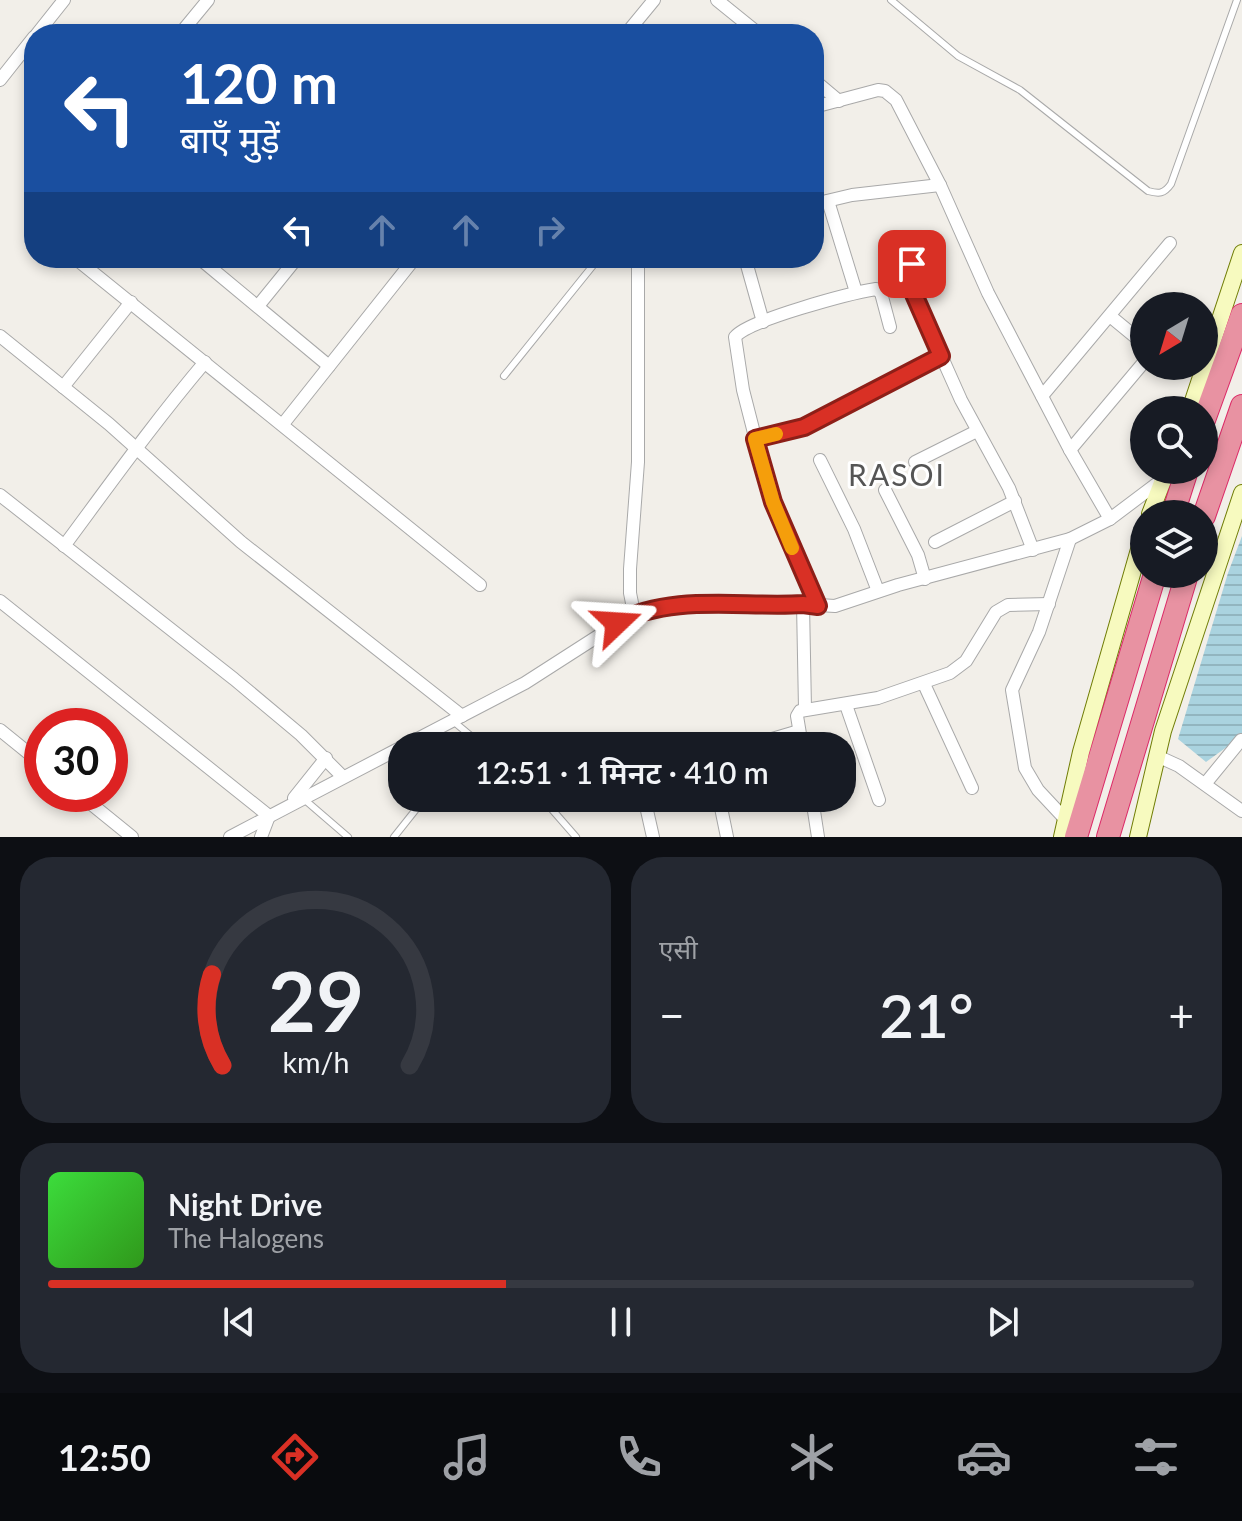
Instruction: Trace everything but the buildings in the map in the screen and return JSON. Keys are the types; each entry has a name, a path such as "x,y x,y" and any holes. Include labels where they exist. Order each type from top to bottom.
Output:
{"highway":[{"path":"1213,396 1242,315"},
{"path":"1210,500 1242,406"},
{"path":"1068,831 1150,588"},
{"path":"1108,837 1183,588"}],"street":[{"path":"634,24 654,0"},
{"path":"717,0 747,24"},
{"path":"189,24 206,1"},
{"path":"43,24 57,3"},
{"path":"0,80 24,50"},
{"path":"824,88 839,101"},
{"path":"824,105 878,90 885,91 896,100 940,185 988,293 1070,450 1110,519"},
{"path":"824,202 852,195 940,185"},
{"path":"828,201 856,292"},
{"path":"904,241 914,269 909,283 977,431 1015,501 1033,550"},
{"path":"1042,396 1170,243"},
{"path":"1195,396 1242,253"},
{"path":"88,268 480,585"},
{"path":"211,268 329,366"},
{"path":"258,306 289,268"},
{"path":"283,424 407,268"},
{"path":"634,613 630,569 638,462 638,268"},
{"path":"748,268 763,322"},
{"path":"818,606 773,502 755,439 734,342 737,333 763,322 856,292 878,289 890,327"},
{"path":"63,387 131,302"},
{"path":"1110,316 1130,332"},
{"path":"0,336 136,448 241,542 458,719"},
{"path":"755,439 804,427 941,356"},
{"path":"64,546 136,448 205,362"},
{"path":"1070,450 1130,379"},
{"path":"915,462 977,431"},
{"path":"820,460 854,529 878,591"},
{"path":"432,732 525,683 634,613 682,606 818,606 852,601 878,591 1070,539 1110,519 1154,484"},
{"path":"885,490 918,555 925,579"},
{"path":"1138,837 1157,756 1242,493"},
{"path":"0,495 234,679 326,758 343,777"},
{"path":"935,542 1015,501"},
{"path":"1068,831 1025,768 1012,690 1039,632 1070,539"},
{"path":"1068,831 1081,752 1130,581"},
{"path":"0,601 269,816"},
{"path":"803,604 805,709"},
{"path":"796,732 799,731 797,716 805,709 878,698 950,673 966,661 996,612 1003,607 1049,604"},
{"path":"924,684 972,788"},
{"path":"846,705 879,800"},
{"path":"0,730 24,749"},
{"path":"1205,784 1241,740"},
{"path":"230,837 388,754"},
{"path":"1157,756 1179,766 1242,811"},
{"path":"290,804 326,758"},
{"path":"101,812 132,837"},
{"path":"647,812 653,837"},
{"path":"722,812 727,837"},
{"path":"814,812 818,837"},
{"path":"261,837 269,816"}],"lane":[{"path":"891,0 958,56 1020,90 1148,191 1158,194 1171,184 1237,0"},
{"path":"504,376 591,268"},
{"path":"458,719 468,732"},
{"path":"302,797 348,837"},
{"path":"394,837 414,812"},
{"path":"554,812 576,837"}],"water":[{"path":"1242,536 1242,736 1206,762 1178,739"}],"slow traffic":[{"path":"776,434 755,439 773,502 792,548"}],"district":[{"name":"RASOI","path":"897,476"}],"route":[{"path":"617,623 634,613 682,606 818,606 773,502 755,439 804,427 941,356 909,283 914,269 912,264"}]}
